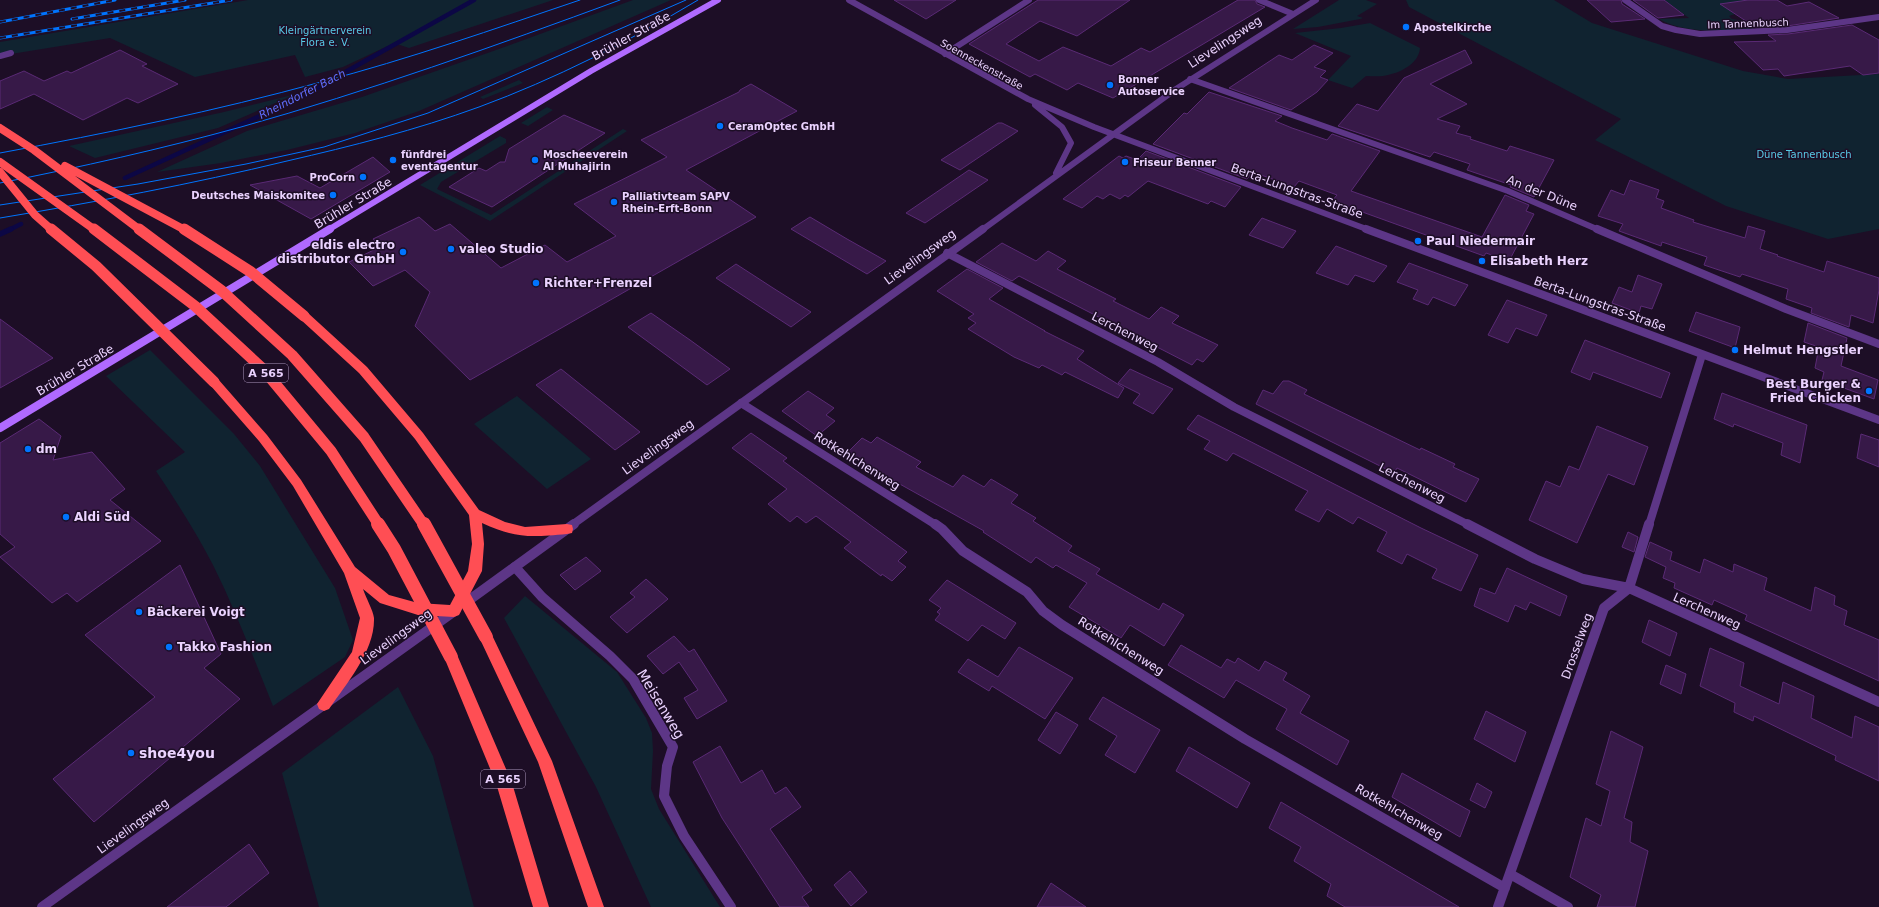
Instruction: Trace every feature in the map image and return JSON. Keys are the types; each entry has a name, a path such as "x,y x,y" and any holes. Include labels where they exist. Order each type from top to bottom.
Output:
{"highway":[{"name":"A 565","path":"0,128 34,150 222,291 292,355 364,437 428,531 486,638 545,761 596,907"},
{"path":"34,150 183,228 245,268 304,316 363,370 419,436 474,514 478,544 475,571 454,611 418,609 385,599 350,571"},
{"name":"A 565","path":"0,162 125,251 195,306 263,370 331,451 394,549 451,657 504,783 541,907"},
{"path":"0,172 35,215 96,266 214,382 263,438 297,484 350,571 367,618 362,644 358,655 324,704"},
{"path":"474,514 503,527 526,532 567,529"}],"main road":[{"name":"Brühler Straße","path":"0,428 591,71 718,0"}],"street":[{"name":"Soenneckenstraße","path":"848,0 1028,100 1111,134"},
{"path":"946,54 1029,0"},
{"path":"1259,0 1293,14"},
{"name":"Lievelingsweg","path":"42,907 515,567 1111,134 1190,79 1316,0"},
{"name":"Im Tannenbusch","path":"1625,0 1654,22 1669,28 1698,34 1781,32 1830,27 1879,17"},
{"path":"0,56 11,53"},
{"name":"An der Düne","path":"1190,79 1508,191 1786,309 1879,344"},
{"path":"1028,100 1062,128 1071,143 1055,176"},
{"name":"Berta-Lungstras-Straße","path":"1111,134 1879,420"},
{"name":"Lerchenweg","path":"947,253 1158,362 1234,407 1535,559 1583,579 1629,588 1879,702"},
{"path":"1629,588 1702,354"},
{"name":"Rotkehlchenweg","path":"741,403 942,529 963,551 1027,592 1043,611 1062,625 1245,740 1505,888"},
{"name":"Meisenweg","path":"515,567 542,597 610,656 633,680 673,747 667,766 664,796 684,836 731,907"},
{"name":"Drosselweg","path":"1498,907 1604,608 1629,588"},
{"path":"1510,874 1568,907"}],"green space":[{"name":"Kleingärtnerverein Flora e. V.","path":"248,0 553,0 409,48 394,43 343,67 305,77 295,55 195,77 110,38 11,54 0,54 0,42"},
{"path":"633,0 671,0 419,111 355,133 287,150 221,163 157,172 247,131 362,97"},
{"path":"1339,0 1366,0 1377,4 1357,16 1363,18 1360,19 1318,27 1293,29"},
{"name":"Düne Tannenbusch","path":"1406,0 1554,0 1592,23 1743,71 1788,79 1879,74 1879,229 1828,239 1726,206 1595,140 1621,119 1409,7"},
{"path":"1664,0 1748,0 1735,14 1729,16 1732,19 1744,21 1754,29 1705,30 1670,24 1659,19 1689,18"},
{"path":"1370,23 1420,48 1419,53 1417,58 1404,69 1386,76 1366,76 1352,88 1328,80 1351,56 1295,33 1341,28"},
{"path":"519,80 523,83 483,99 480,97"},
{"path":"296,94 218,128 95,158 69,146 224,112"},
{"path":"547,107 553,110 528,126 521,123"},
{"path":"623,129 627,131 490,221 420,185 500,136 506,139 506,143 441,182 437,189 491,215"},
{"path":"150,350 234,434 260,466 335,588 353,640 345,657 273,706 237,617 213,565 186,517 156,471 185,452 106,376"},
{"path":"517,396 591,459 547,489 474,424"},
{"path":"525,596 617,672 646,718 652,733 653,751 651,789 659,809 720,907 651,907 596,787 504,618"},
{"path":"398,687 433,756 474,907 319,907 282,773"}],"building":[{"path":"894,0 956,0 926,19"},
{"path":"1038,0 1130,0 1077,36 1040,21 1006,44 1039,61 1063,47 1111,66 1141,48 1150,52 1238,0 1255,0 1257,4 1265,7 1113,98 1078,83 1067,90 1035,74 1030,77 969,44"},
{"path":"1587,0 1621,0 1622,4 1645,19 1611,22"},
{"path":"1633,0 1664,0 1684,15 1658,18"},
{"path":"1748,0 1777,0 1787,6 1809,2 1839,18 1787,26 1755,27 1720,4"},
{"path":"1852,25 1879,40 1879,73 1863,75 1850,66 1784,76 1778,69 1763,70 1734,42 1776,41 1768,35 1788,34"},
{"path":"1314,45 1333,53 1314,67 1326,71 1320,77 1328,80 1317,92 1291,110 1229,88 1279,55 1292,60"},
{"path":"120,50 147,64 142,66 178,84 138,103 127,98 83,120 34,94 0,109 0,81 24,71 44,81 67,71 71,73"},
{"path":"1465,50 1472,63 1430,84 1467,104 1437,119 1460,126 1456,133 1471,137 1470,139 1507,151 1510,146 1554,160 1534,197 1510,187 1511,185 1467,170 1470,164 1434,152 1430,157 1338,126 1357,104 1378,111 1404,78"},
{"path":"751,84 797,111 686,170 756,217 470,380 415,326 430,292 405,270 373,286 349,262 380,247 373,239 419,217 435,231 450,224 501,268 545,245 567,262 616,236 574,204 667,157 641,140 739,92"},
{"path":"1209,92 1282,116 1275,121 1292,128 1327,140 1332,134 1380,151 1351,191 1482,237 1505,195 1529,205 1526,211 1534,214 1509,261 1486,253 1484,256 1332,201 1337,195 1299,181 1294,187 1253,172 1247,179 1153,144 1184,113 1187,114"},
{"name":"Moscheeverein Al Muhajirin","path":"564,115 605,133 492,207 449,187 479,168 486,171 500,162 505,162 509,149"},
{"path":"998,123 1002,123 1018,131 960,170 941,160"},
{"path":"1146,151 1241,187 1225,207 1211,201 1208,204 1148,181 1128,197 1125,195 1120,199 1110,194 1103,199 1097,196 1082,208 1063,199 1119,156 1123,158 1126,156 1137,160"},
{"path":"373,157 390,172 311,219 250,185 297,176 320,188"},
{"path":"969,170 988,180 925,223 906,213"},
{"path":"1630,180 1659,190 1656,198 1664,201 1661,208 1694,220 1693,222 1745,238 1748,226 1765,231 1760,249 1778,255 1777,256 1824,272 1827,261 1879,278 1879,290 1873,323 1851,315 1849,327 1811,313 1812,308 1786,299 1788,289 1742,274 1740,277 1704,265 1707,257 1662,242 1661,246 1619,231 1623,224 1598,216 1611,190 1624,195"},
{"path":"810,217 886,261 867,274 791,229"},
{"path":"1262,218 1296,231 1283,248 1249,235"},
{"path":"1002,243 1036,261 1048,251 1066,261 1057,269 1116,299 1113,301 1149,319 1161,307 1179,316 1172,323 1218,345 1203,362 1197,359 1192,365 1019,276 1012,281 976,262"},
{"path":"1336,246 1387,266 1374,282 1355,275 1348,285 1316,273"},
{"path":"1409,263 1468,285 1455,306 1433,297 1428,305 1413,299 1418,290 1397,282"},
{"path":"736,264 811,312 791,327 716,278"},
{"path":"967,269 1003,288 989,299 1044,331 1084,351 1077,359 1124,388 1118,398 1065,372 1062,375 1042,365 1039,368 1014,357 968,329 976,323 968,318 974,314 937,291"},
{"path":"1638,275 1662,284 1652,309 1641,306 1639,313 1612,303 1619,287 1632,292"},
{"path":"1507,300 1547,315 1537,336 1516,328 1508,343 1488,335"},
{"path":"1696,312 1740,327 1735,348 1689,331"},
{"path":"651,313 730,369 707,385 628,327"},
{"path":"0,319 53,358 0,388"},
{"path":"1808,323 1847,338 1841,366 1878,380 1874,399 1822,380 1824,372 1815,368 1819,347 1804,342"},
{"path":"1585,340 1670,373 1661,398 1593,372 1590,380 1571,372"},
{"path":"561,369 640,432 615,450 536,385"},
{"path":"1130,369 1173,389 1153,414 1133,403 1140,394 1118,383"},
{"path":"1283,381 1289,381 1307,390 1304,394 1420,450 1421,448 1455,464 1453,467 1479,479 1466,502 1397,468 1394,473 1256,404 1263,390 1273,394"},
{"path":"808,391 834,408 826,415 835,421 817,436 782,411"},
{"path":"1722,393 1807,425 1800,463 1781,455 1783,443 1734,424 1733,427 1714,419"},
{"path":"1198,415 1421,528 1478,555 1461,591 1432,578 1437,569 1407,554 1402,564 1377,551 1387,532 1358,517 1353,524 1327,509 1319,522 1295,510 1308,491 1233,453 1227,461 1204,449 1210,441 1187,429"},
{"name":"Aldi Süd","path":"39,419 61,436 53,460 92,452 125,489 110,500 161,541 77,602 67,593 52,603 0,557 15,547 0,534 0,443"},
{"path":"1597,426 1648,447 1634,485 1608,474 1577,543 1529,520 1546,481 1560,487 1569,466 1579,470"},
{"path":"751,433 787,458 783,461 907,552 898,561 906,567 892,581 882,574 881,576 844,548 851,542 816,516 806,523 797,516 790,522 768,504 787,489 732,448"},
{"path":"1861,434 1879,440 1879,467 1857,458"},
{"path":"877,437 921,462 916,467 953,487 963,475 984,487 991,479 1018,495 1011,503 1036,518 1033,521 1072,546 1068,551 1100,569 1096,574 1159,610 1163,603 1184,615 1164,646 1130,625 1121,638 1069,607 1087,583 1056,565 1053,568 1036,557 1031,563 983,532 984,531 846,454 862,438 871,443"},
{"path":"1628,532 1638,537 1634,552 1622,547"},
{"path":"1650,542 1672,552 1670,560 1700,573 1704,559 1733,572 1734,564 1767,578 1764,590 1811,611 1815,587 1835,596 1834,605 1847,611 1844,625 1879,640 1879,681 1745,620 1747,615 1714,600 1712,605 1674,588 1675,583 1663,578 1666,567 1645,557"},
{"path":"586,557 601,571 575,590 560,575"},
{"path":"180,565 221,654 204,668 240,699 94,822 53,779 155,697 85,635"},
{"path":"1507,568 1567,596 1560,616 1530,602 1526,610 1515,605 1508,622 1474,606 1480,588 1495,594"},
{"path":"646,579 668,599 627,633 610,617 635,597 630,593"},
{"path":"947,580 1016,623 1005,639 982,625 968,641 935,620 940,614 937,612 941,608 929,600"},
{"path":"1649,620 1677,633 1670,656 1642,642"},
{"path":"674,636 689,652 694,649 727,701 697,719 684,698 698,690 679,662 663,674 647,656"},
{"path":"1181,645 1221,668 1227,659 1235,663 1238,658 1259,671 1265,661 1287,673 1283,680 1310,696 1300,713 1349,741 1337,765 1276,729 1287,709 1236,680 1224,698 1168,665"},
{"path":"1019,647 1073,678 1045,719 992,686 989,691 958,672 968,659 998,677"},
{"path":"1710,648 1744,663 1740,686 1779,704 1783,682 1814,696 1811,718 1852,738 1855,716 1879,727 1879,781 1835,760 1836,756 1754,716 1753,721 1734,712 1735,703 1700,686"},
{"path":"1666,665 1686,674 1681,694 1660,684"},
{"path":"1103,697 1160,730 1135,773 1105,755 1117,736 1089,719"},
{"path":"1486,711 1526,732 1515,762 1474,739"},
{"path":"1056,712 1078,725 1060,754 1038,740"},
{"path":"1611,731 1643,747 1624,818 1632,822 1630,842 1648,851 1635,907 1597,907 1601,895 1570,877 1586,818 1601,826 1610,791 1596,784"},
{"path":"720,746 741,783 762,770 775,794 786,787 801,807 770,829 812,890 802,897 809,907 780,907 722,818 693,762"},
{"path":"1189,747 1250,783 1237,808 1176,771"},
{"path":"1402,773 1470,811 1460,837 1392,797"},
{"path":"1477,783 1492,792 1485,808 1470,800"},
{"path":"1281,802 1459,907 1345,907 1327,896 1331,884 1294,861 1301,847 1269,828"},
{"path":"249,844 269,873 226,907 167,907"},
{"path":"850,871 867,892 851,906 834,885"},
{"path":"1051,883 1086,907 1037,907"}],"waterway":[{"name":"Rheindorfer Bach","path":"125,178 299,98 474,0"},
{"name":"Rheindorfer Bach","path":"11,229 21,224"},
{"name":"Rheindorfer Bach","path":"0,234 11,229"}],"tram line":[{"path":"0,153 161,121 281,93 419,54 580,0"},
{"path":"0,183 151,150 289,113 432,67 620,0"},
{"path":"0,205 138,184 246,164 324,147 428,113 686,0"},
{"path":"0,218 180,185 336,149 432,123 479,107 563,72 618,45 698,0"}],"railway":[{"path":"0,22 115,0"},
{"path":"72,19 185,0"},
{"path":"0,38 231,0"}],"place":[{"name":"Apostelkirche","path":"1406,27"},
{"name":"Bonner Autoservice","path":"1110,85"},
{"name":"CeramOptec GmbH","path":"720,126"},
{"name":"fünfdrei eventagentur","path":"393,160"},
{"name":"Moscheeverein Al Muhajirin","path":"535,160"},
{"name":"Friseur Benner","path":"1125,162"},
{"name":"ProCorn","path":"363,177"},
{"name":"Deutsches Maiskomitee","path":"333,195"},
{"name":"Palliativteam SAPV Rhein-Erft-Bonn","path":"614,202"},
{"name":"Paul Niedermair","path":"1418,241"},
{"name":"valeo Studio","path":"451,249"},
{"name":"eldis electro distributor GmbH","path":"403,252"},
{"name":"Elisabeth Herz","path":"1482,261"},
{"name":"Richter+Frenzel","path":"536,283"},
{"name":"Helmut Hengstler","path":"1735,350"},
{"name":"Best Burger & Fried Chicken","path":"1869,391"},
{"name":"dm","path":"28,449"},
{"name":"Aldi Süd","path":"66,517"},
{"name":"Bäckerei Voigt","path":"139,612"},
{"name":"Takko Fashion","path":"169,647"},
{"name":"shoe4you","path":"131,753"}]}
